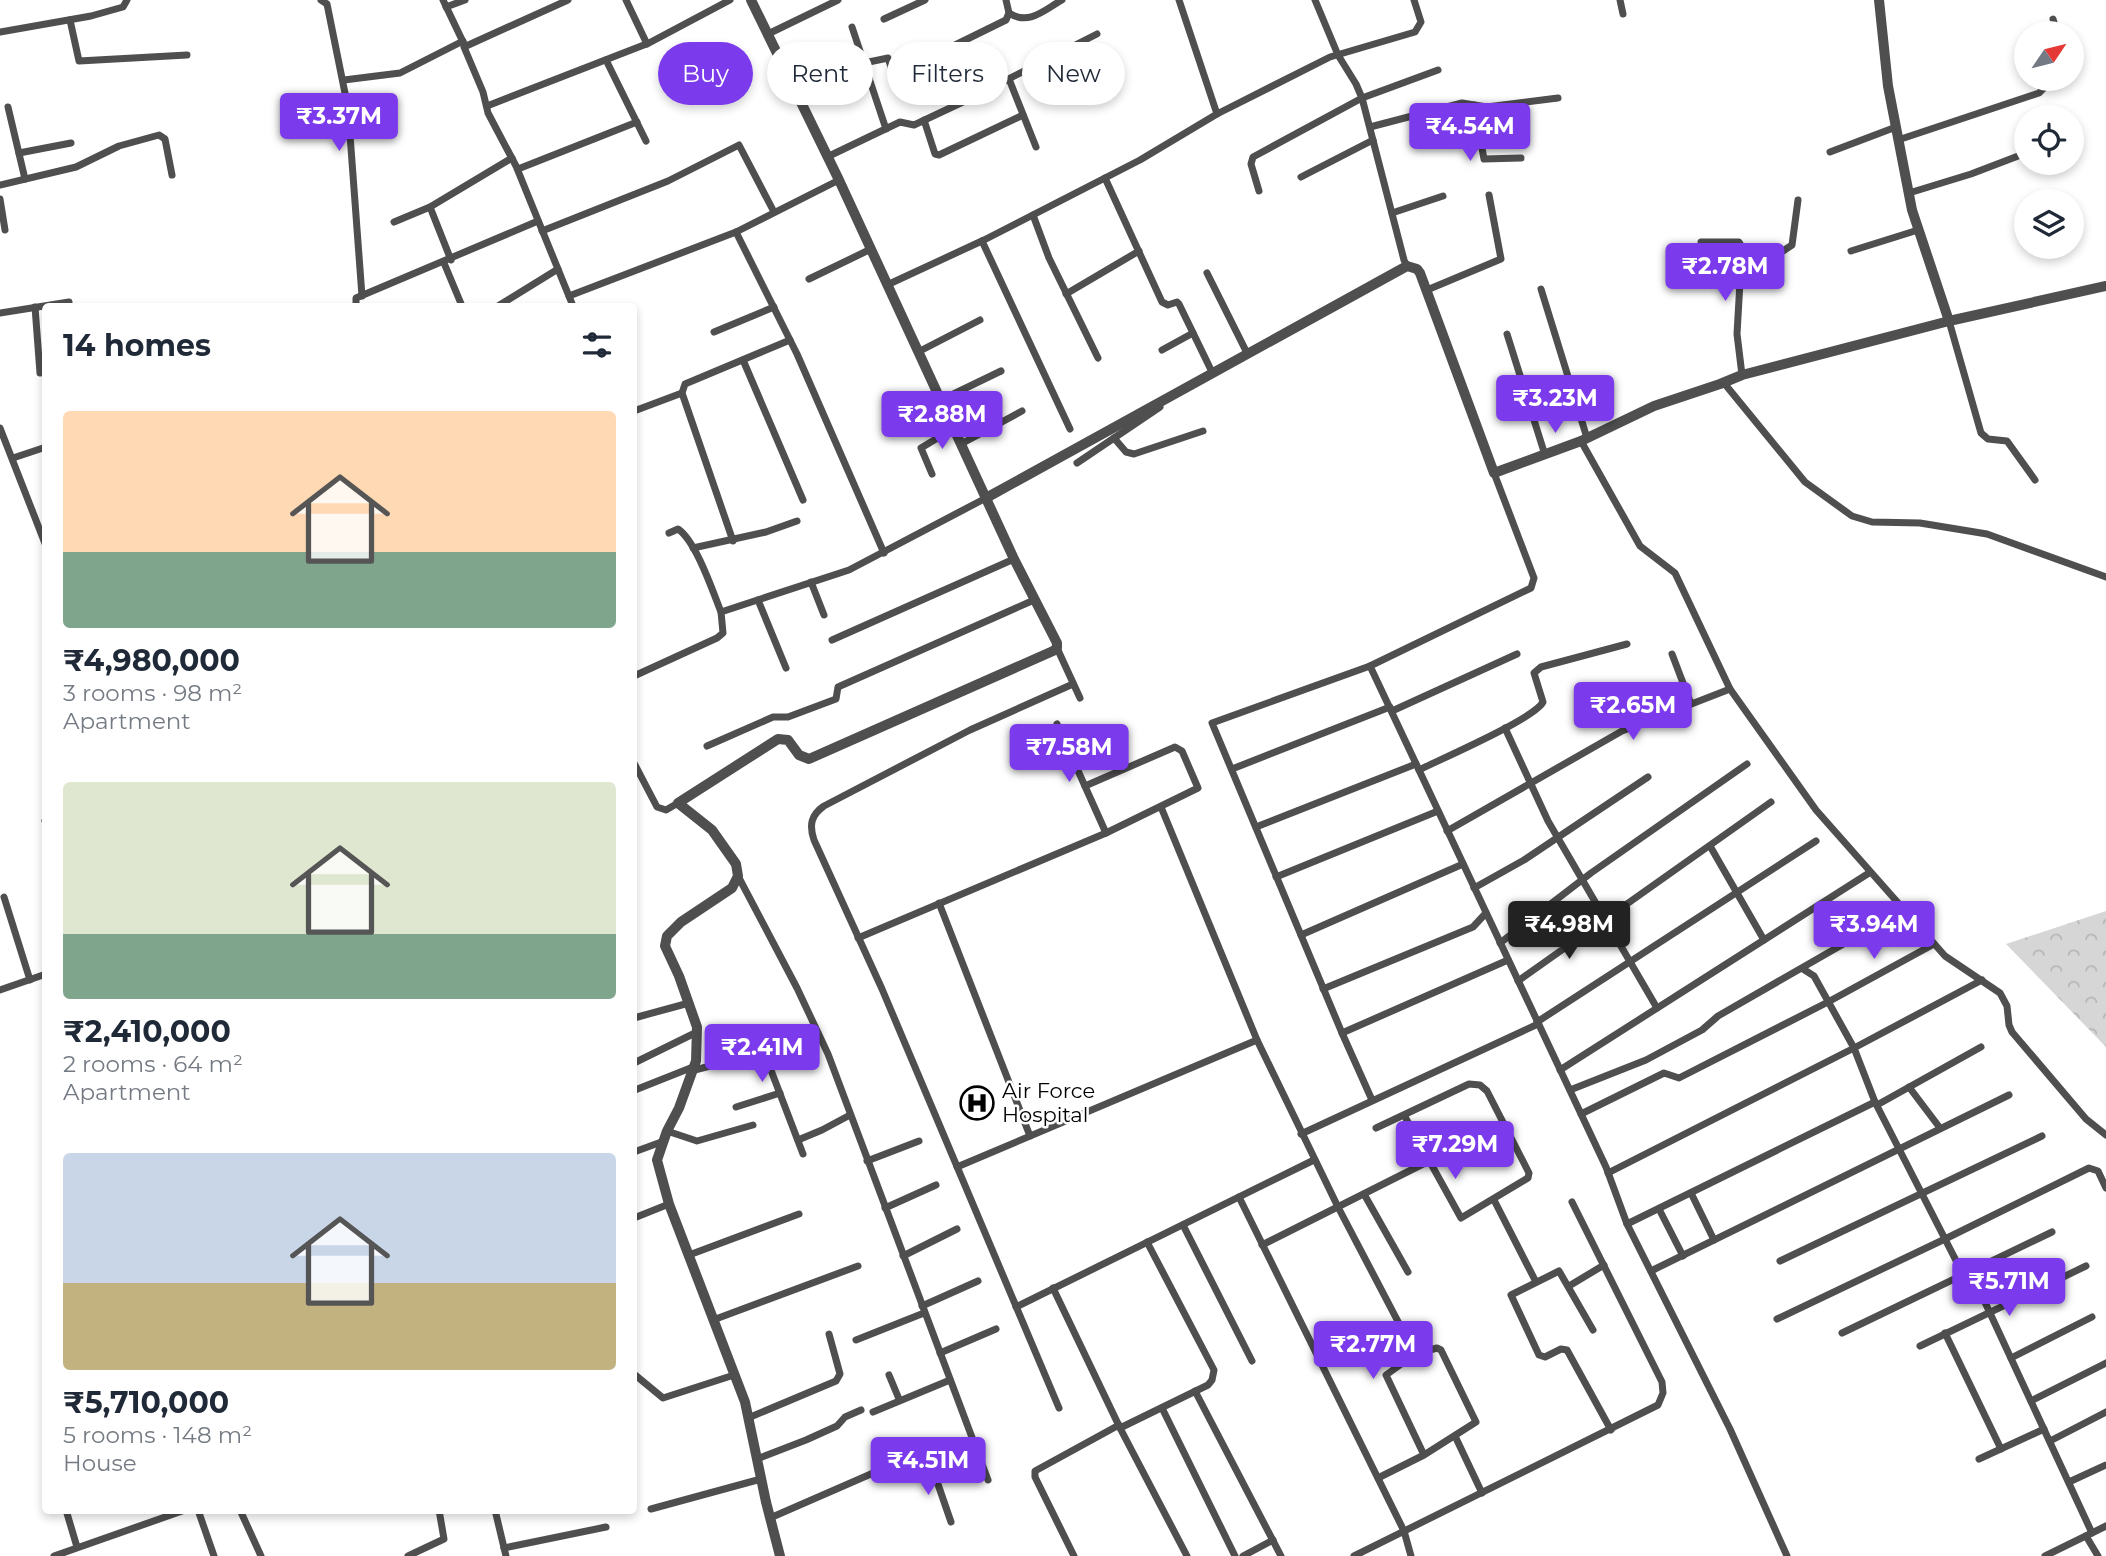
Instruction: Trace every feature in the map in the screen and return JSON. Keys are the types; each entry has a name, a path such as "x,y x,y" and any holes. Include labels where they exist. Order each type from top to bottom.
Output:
{"street":[{"path":"0,32 70,20 123,6 127,0"},
{"path":"321,0 327,4 327,15 344,80 352,144 362,296"},
{"path":"465,0 445,4 464,43 487,106 518,169 572,303"},
{"path":"344,80 400,73 568,0"},
{"path":"626,0 647,44"},
{"path":"487,106 647,44 730,0"},
{"path":"751,0 839,180 1014,559 1057,643 1080,698"},
{"path":"768,34 838,0"},
{"path":"884,19 925,0"},
{"path":"873,61 888,58 893,73 896,74 1006,20 1009,13 1006,0"},
{"path":"1009,13 1018,19 1027,19 1062,0"},
{"path":"1179,0 1217,114"},
{"path":"1314,0 1338,55 1362,98 1408,266 1420,273 1427,290 1534,578 1531,588 1370,666 1212,723 1372,1100"},
{"path":"887,285 982,241 1140,160 1217,114 1330,57 1415,32 1421,22 1414,0"},
{"path":"1620,0 1623,14"},
{"path":"1880,0 1888,86 1909,193 1918,230 1950,321 1981,433 1988,439 2007,441 2035,480"},
{"path":"70,20 79,61 187,55"},
{"path":"852,27 857,42"},
{"path":"827,157 900,122 914,125 1097,34"},
{"path":"606,60 646,141"},
{"path":"1259,191 1251,164 1252,156 1362,98 1438,70"},
{"path":"1009,79 1036,146"},
{"path":"873,90 886,129"},
{"path":"1898,140 2041,91"},
{"path":"1370,127 1462,103 1487,107 1558,98"},
{"path":"1474,105 1484,159 1521,158"},
{"path":"8,107 25,179"},
{"path":"924,120 935,154 939,155 1023,115"},
{"path":"518,169 637,121"},
{"path":"1830,152 1896,127"},
{"path":"0,185 76,167 125,144 159,135 165,139 172,175"},
{"path":"1301,177 1373,140"},
{"path":"19,153 71,143"},
{"path":"542,232 668,181 739,145 774,212"},
{"path":"394,222 430,207 512,158"},
{"path":"1909,193 2014,158"},
{"path":"1105,178 1162,302 1168,305 1177,302 1212,372"},
{"path":"569,296 736,232 839,180"},
{"path":"1427,290 1501,259 1489,195"},
{"path":"1392,213 1443,196"},
{"path":"0,199 5,230"},
{"path":"1742,256 1789,248 1794,242 1798,200"},
{"path":"430,207 461,303"},
{"path":"1033,215 1049,258 1098,358"},
{"path":"356,303 355,299 538,221"},
{"path":"1851,251 1918,230"},
{"path":"736,232 790,340 884,553"},
{"path":"982,241 1070,429"},
{"path":"1701,242 1739,242 1742,247 1737,334 1742,374"},
{"path":"809,279 871,249"},
{"path":"1066,294 1139,251"},
{"path":"721,612 849,570 884,553 1408,266"},
{"path":"503,303 558,269"},
{"path":"1208,273 1247,352"},
{"path":"1494,473 1584,440 1654,406 1724,383 1742,374 1950,321 2106,286"},
{"path":"1541,289 1584,440 1640,546 1675,573 1730,689 1816,810 1869,873 1952,962 1996,989 2004,998 2012,1032 2086,1119 2106,1135"},
{"path":"62,303 69,302"},
{"path":"0,313 42,306"},
{"path":"35,307 40,373"},
{"path":"715,332 774,307"},
{"path":"918,352 980,320"},
{"path":"1162,349 1193,333"},
{"path":"1507,334 1545,455"},
{"path":"733,541 682,393 685,384 790,340"},
{"path":"743,360 803,500"},
{"path":"941,400 1001,371"},
{"path":"1724,383 1805,482 1858,519 1920,523 1987,534 2106,577"},
{"path":"637,410 682,393"},
{"path":"1077,463 1163,404"},
{"path":"961,444 1022,411"},
{"path":"0,428 42,533"},
{"path":"932,474 921,448 954,428"},
{"path":"1114,438 1126,452 1134,454 1203,431"},
{"path":"13,458 42,448"},
{"path":"693,548 733,541 797,521"},
{"path":"637,675 718,638 723,633 721,612 693,548 681,530 669,533"},
{"path":"832,640 1014,559"},
{"path":"811,582 824,615"},
{"path":"758,600 786,668"},
{"path":"707,746 774,717 788,717 836,699 838,687 1034,600"},
{"path":"1256,827 1417,767 1505,728 1542,705 1534,678 1537,669 1627,644"},
{"path":"637,768 657,807 666,810 778,739 788,740 799,755 809,759 1057,648"},
{"path":"1232,769 1391,709 1517,654"},
{"path":"1672,654 1691,704"},
{"path":"1370,666 1570,1090 1608,1173 1626,1224 1730,1429 1787,1556"},
{"path":"1059,1409 882,989 811,831 811,824 818,810 970,730 1073,684"},
{"path":"1447,831 1622,732 1730,689"},
{"path":"1057,724 1106,833"},
{"path":"1505,728 1557,837 1657,1009"},
{"path":"858,938 1106,833 1198,788 1179,747 1085,786"},
{"path":"1500,943 1581,880 1747,764"},
{"path":"1474,888 1524,860 1648,777"},
{"path":"1518,981 1770,802"},
{"path":"678,803 712,830 737,864 738,876 797,988 828,1054 988,1480"},
{"path":"1161,807 1257,1040 1338,1208 1415,1354"},
{"path":"1276,877 1438,811"},
{"path":"1301,1134 1538,1023 1816,841"},
{"path":"1710,846 1764,940"},
{"path":"1301,935 1463,864"},
{"path":"1560,1070 1869,873"},
{"path":"738,876 732,888 681,922 667,936 665,946 689,1003 697,1032 692,1069 657,1160 669,1204 745,1402 780,1556"},
{"path":"4,897 30,980"},
{"path":"939,903 1030,1136"},
{"path":"1323,989 1473,927 1486,914"},
{"path":"1570,1090 1646,1060 1702,1030 1718,1016 1880,923"},
{"path":"1581,1114 1664,1073 1678,1078 1828,1002 1934,944"},
{"path":"1342,1033 1508,960"},
{"path":"1803,969 1814,976 1854,1048 1876,1104 1963,1276 1970,1288 1983,1298 2069,1482 2098,1556"},
{"path":"0,990 42,976"},
{"path":"1608,1173 1982,980"},
{"path":"637,1017 689,1003"},
{"path":"637,1062 697,1032"},
{"path":"957,1167 1257,1040"},
{"path":"1626,1224 1876,1104 1981,1047"},
{"path":"637,1089 692,1069 764,1052 803,1154"},
{"path":"1376,1128 1469,1084 1484,1087 1530,1176 1461,1218 1404,1115"},
{"path":"1909,1087 1940,1128"},
{"path":"736,1107 780,1093"},
{"path":"1651,1271 2009,1095"},
{"path":"798,1140 850,1115"},
{"path":"637,1150 666,1136 697,1141 753,1125"},
{"path":"1780,1261 2042,1136"},
{"path":"867,1161 919,1141"},
{"path":"1016,1307 1314,1160"},
{"path":"1262,1244 1429,1161"},
{"path":"1777,1320 2089,1168 2098,1171 2106,1188"},
{"path":"885,1208 936,1185"},
{"path":"1691,1193 1714,1240"},
{"path":"1364,1194 1408,1272"},
{"path":"1239,1197 1405,1531 1411,1556"},
{"path":"1494,1200 1535,1282"},
{"path":"1354,1556 1658,1405 1663,1393 1662,1382 1572,1202"},
{"path":"637,1218 669,1204"},
{"path":"1659,1209 1683,1256"},
{"path":"689,1255 799,1214"},
{"path":"1183,1225 1252,1361"},
{"path":"903,1256 957,1230"},
{"path":"1842,1334 2052,1232"},
{"path":"1074,1556 1035,1477 1035,1471 1212,1380 1213,1370 1147,1242"},
{"path":"1569,1286 1604,1265"},
{"path":"713,1320 858,1266"},
{"path":"1920,1346 2086,1266"},
{"path":"1593,1330 1559,1271 1511,1295 1539,1355 1545,1357 1561,1349 1567,1350 1611,1430"},
{"path":"856,1340 923,1310 978,1281"},
{"path":"1053,1288 1119,1427 1187,1556"},
{"path":"2011,1358 2092,1317"},
{"path":"940,1353 996,1329"},
{"path":"1945,1333 2001,1448"},
{"path":"748,1418 836,1381 840,1374 829,1334"},
{"path":"1378,1478 1424,1455 1474,1425 1475,1418 1441,1350 1433,1347 1415,1354 1388,1372 1387,1379 1424,1455"},
{"path":"2031,1401 2106,1363"},
{"path":"637,1376 663,1398 734,1375"},
{"path":"889,1375 899,1399"},
{"path":"873,1412 950,1380"},
{"path":"1195,1391 1281,1556"},
{"path":"1162,1408 1236,1556"},
{"path":"757,1459 837,1426 845,1417 860,1410"},
{"path":"2050,1441 2106,1412"},
{"path":"1979,1459 2044,1430"},
{"path":"1455,1436 1482,1493"},
{"path":"770,1518 903,1460 912,1472 974,1444"},
{"path":"931,1464 951,1522"},
{"path":"2069,1482 2106,1465"},
{"path":"651,1509 761,1479"},
{"path":"67,1514 77,1547"},
{"path":"54,1556 164,1514"},
{"path":"199,1514 214,1556"},
{"path":"242,1514 261,1556"},
{"path":"408,1556 444,1539 440,1514"},
{"path":"496,1514 505,1552 606,1527"},
{"path":"2045,1556 2106,1526"},
{"path":"1243,1556 1273,1540"}],"green space":[{"path":"2106,911 2106,1047 2006,944"}],"place":[{"name":"Air Force Hospital","path":"977,1103"}]}
